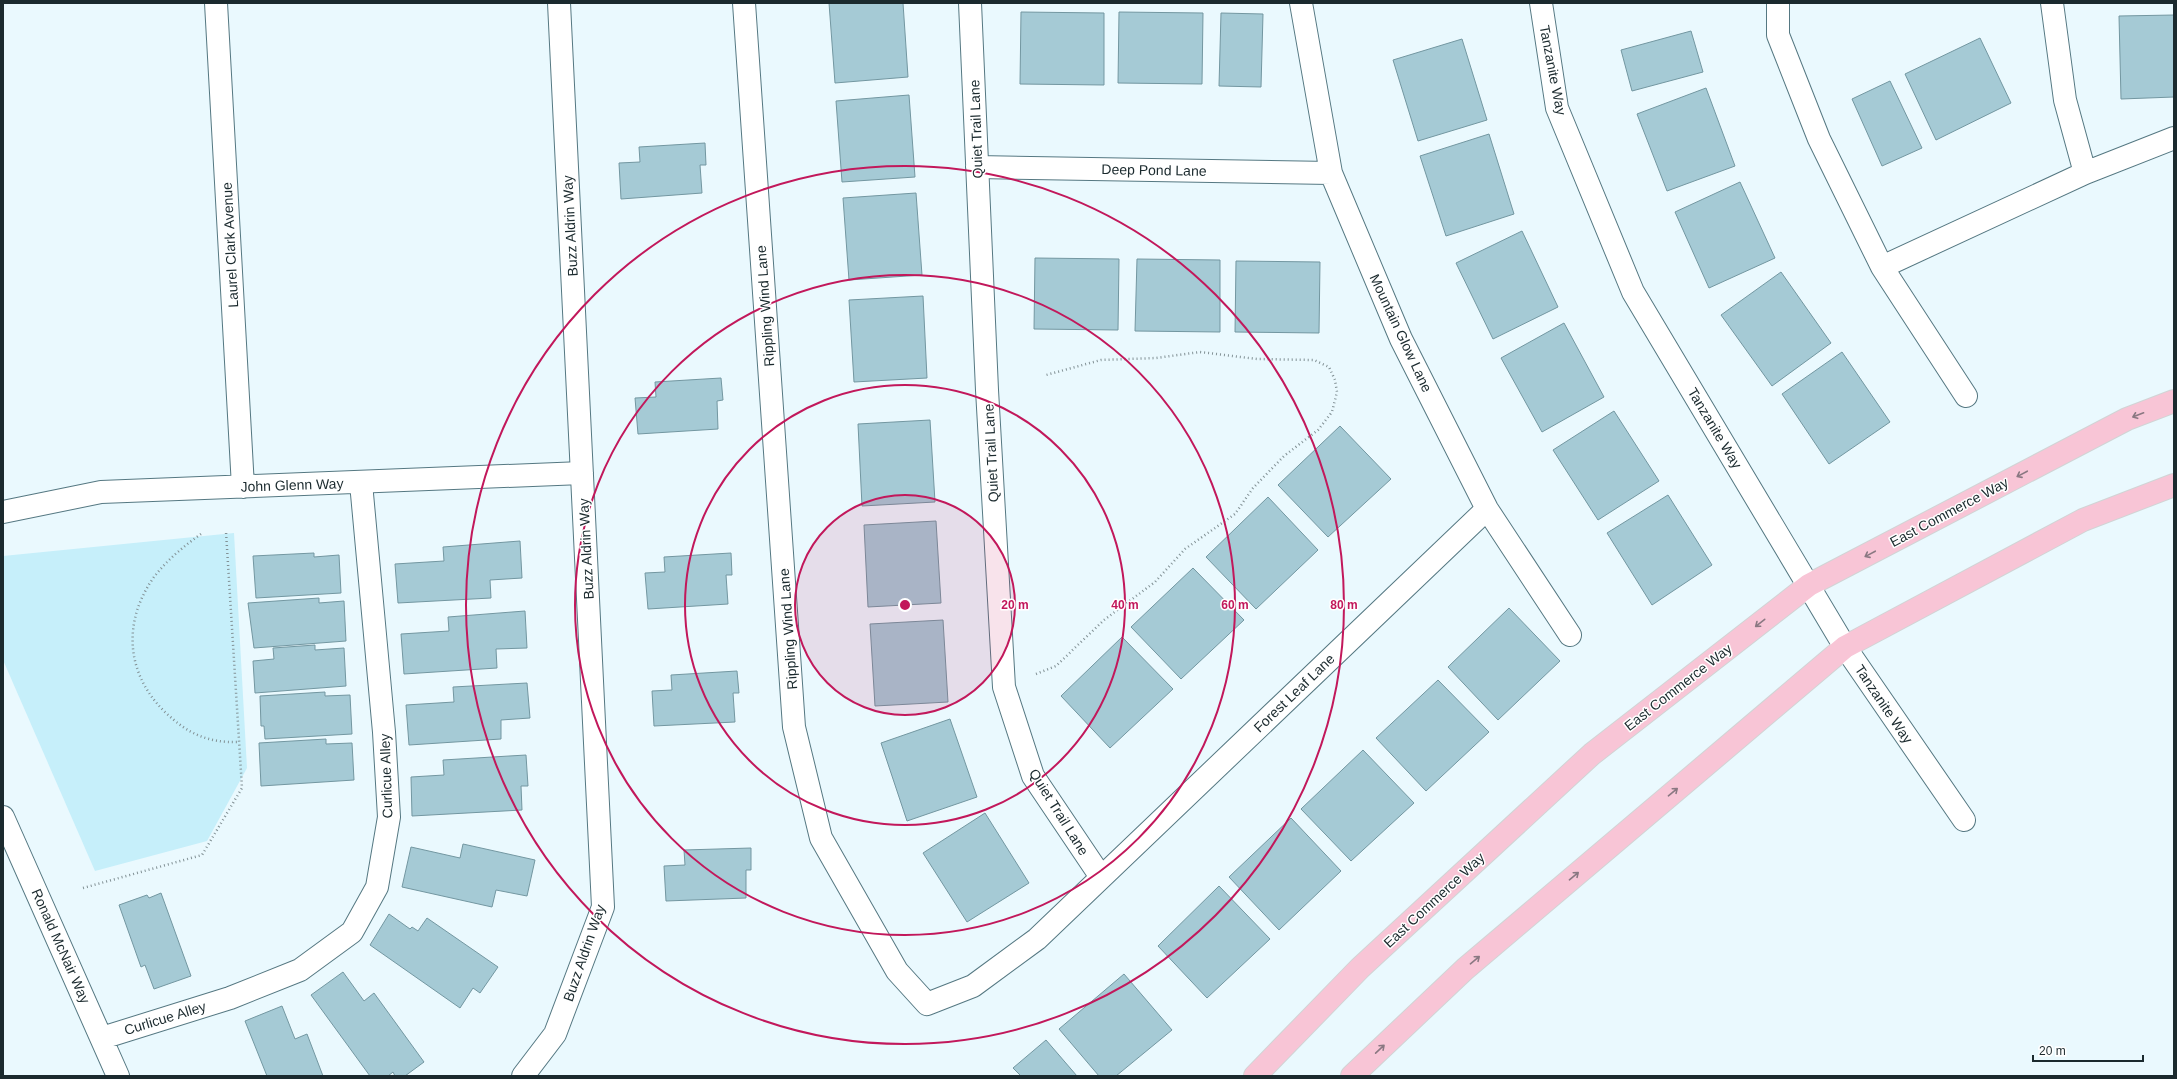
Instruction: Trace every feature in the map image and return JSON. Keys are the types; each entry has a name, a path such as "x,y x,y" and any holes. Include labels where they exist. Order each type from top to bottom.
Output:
{"main road":[{"name":"East Commerce Way","path":"1255,1076 1360,968 1592,754 1809,585 2127,419 2174,401"},
{"path":"1352,1076 1464,969 1845,647 2083,520 2174,485"}],"street":[{"name":"Laurel Clark Avenue","path":"216,3 243,487"},
{"name":"Buzz Aldrin Way","path":"524,1076 556,1034 603,907 559,3"},
{"name":"Rippling Wind Lane","path":"744,3 794,727 821,838 897,971 927,1004 973,986 1037,939 1101,877"},
{"name":"Quiet Trail Lane","path":"970,3 987,390 1004,687 1032,776 1101,877"},
{"name":"Mountain Glow Lane","path":"1301,3 1331,173 1401,339 1487,509 1570,635"},
{"name":"Tanzanite Way","path":"1541,3 1557,108 1633,292 1845,647 1964,820"},
{"path":"1778,3 1778,35 1813,125 1882,267 1966,396"},
{"path":"2052,3 2065,100 2085,173"},
{"path":"1882,267 2085,173 2174,138"},
{"name":"Deep Pond Lane","path":"977,167 1331,173"},
{"name":"John Glenn Way","path":"3,512 102,492 361,483 582,472"},
{"name":"Curlicue Alley","path":"102,1038 230,998 300,970 352,932 377,887 389,817 384,732 361,483"},
{"name":"Forest Leaf Lane","path":"1101,877 1487,509"},
{"name":"Ronald McNair Way","path":"3,817 118,1076"}],"path":[{"path":"1036,674 1056,666 1104,620 1155,582 1185,549 1235,514 1253,488 1284,456 1318,430 1332,412 1337,392 1335,380 1329,367 1314,360 1257,359 1200,352 1156,358 1101,360 1046,375"},
{"path":"83,888 202,855 242,788 226,532"},
{"path":"201,534 169,560 154,577 144,595 136,615 132,640 134,663 141,681 153,700 189,731 207,740 239,742"}],"shaded area":[{"path":"234,533 247,768 207,841 95,871 3,660 3,556"}],"building":[{"path":"829,3 903,3 908,77 835,83"},
{"path":"1021,12 1104,13 1104,85 1020,84"},
{"path":"1119,12 1203,13 1202,84 1118,83"},
{"path":"1221,13 1263,14 1261,87 1219,86"},
{"path":"2174,15 2174,97 2121,99 2119,16"},
{"path":"1691,31 1703,72 1632,91 1621,50"},
{"path":"1980,38 2011,103 1936,140 1905,74"},
{"path":"1462,39 1487,120 1418,141 1393,60"},
{"path":"1890,81 1922,148 1882,166 1852,99"},
{"path":"1706,88 1735,166 1667,191 1637,114"},
{"path":"909,95 915,177 842,182 836,101"},
{"path":"1489,134 1514,214 1446,236 1420,156"},
{"path":"705,143 706,165 700,165 702,193 621,199 619,163 640,162 639,147"},
{"path":"1740,182 1775,258 1709,288 1675,212"},
{"path":"916,193 922,275 849,280 843,198"},
{"path":"1522,231 1558,307 1493,339 1456,263"},
{"path":"1035,258 1119,259 1118,330 1034,329"},
{"path":"1137,259 1220,260 1220,332 1135,331"},
{"path":"1236,261 1320,262 1319,333 1235,332"},
{"path":"1781,272 1831,343 1772,386 1721,315"},
{"path":"923,296 927,378 854,382 849,300"},
{"path":"1564,323 1604,397 1542,432 1501,358"},
{"path":"1842,352 1890,422 1829,464 1782,394"},
{"path":"721,378 723,400 717,401 718,429 638,434 635,398 656,397 655,382"},
{"path":"1614,411 1659,481 1598,520 1553,450"},
{"path":"930,420 935,502 862,506 858,424"},
{"path":"1340,426 1391,479 1328,537 1278,485"},
{"path":"1668,495 1712,565 1652,605 1607,533"},
{"path":"1268,497 1318,550 1256,609 1206,557"},
{"path":"936,521 941,603 868,607 864,525"},
{"path":"520,541 522,578 490,580 491,598 398,603 395,564 444,561 443,547"},
{"path":"314,553 314,557 339,555 341,593 256,598 253,556"},
{"path":"731,553 732,575 726,575 728,604 648,609 645,573 665,572 664,557"},
{"path":"1193,568 1244,620 1181,679 1131,627"},
{"path":"319,598 319,603 344,601 346,641 254,648 248,603"},
{"path":"1509,608 1560,661 1498,720 1448,667"},
{"path":"525,611 527,648 496,649 497,668 404,674 401,634 449,631 448,617"},
{"path":"943,620 948,702 875,706 870,624"},
{"path":"1122,637 1173,689 1110,748 1061,696"},
{"path":"315,645 315,650 344,648 346,686 255,693 253,661 274,659 273,648"},
{"path":"737,671 739,693 733,693 735,722 654,726 652,691 672,690 671,675"},
{"path":"1438,680 1489,732 1426,791 1376,738"},
{"path":"527,683 530,718 501,720 501,739 409,745 406,705 454,702 453,687"},
{"path":"325,692 325,696 350,695 352,734 265,739 264,726 261,726 260,696"},
{"path":"950,719 977,797 907,821 881,743"},
{"path":"326,739 326,744 352,743 354,780 261,786 259,743"},
{"path":"1363,750 1414,803 1351,861 1301,809"},
{"path":"526,755 528,786 521,786 522,810 412,816 411,777 444,775 443,760"},
{"path":"985,813 1029,883 967,922 923,853"},
{"path":"1291,818 1341,871 1279,930 1229,877"},
{"path":"463,844 535,860 527,896 496,890 492,907 402,887 411,847 460,858"},
{"path":"751,848 751,870 746,870 746,898 666,901 664,866 685,865 684,850"},
{"path":"1219,886 1270,939 1207,998 1158,946"},
{"path":"161,893 191,976 154,989 145,965 141,967 119,905 147,895 149,898"},
{"path":"389,914 410,929 412,927 418,931 427,918 498,967 480,993 473,988 460,1008 370,945"},
{"path":"343,972 364,1001 374,993 424,1062 405,1076 395,1076 393,1072 388,1076 370,1076 311,995"},
{"path":"1124,974 1172,1030 1116,1076 1099,1076 1059,1029"},
{"path":"282,1006 295,1039 307,1034 323,1076 267,1076 245,1021"},
{"path":"1046,1040 1077,1076 1021,1076 1013,1068"}]}
